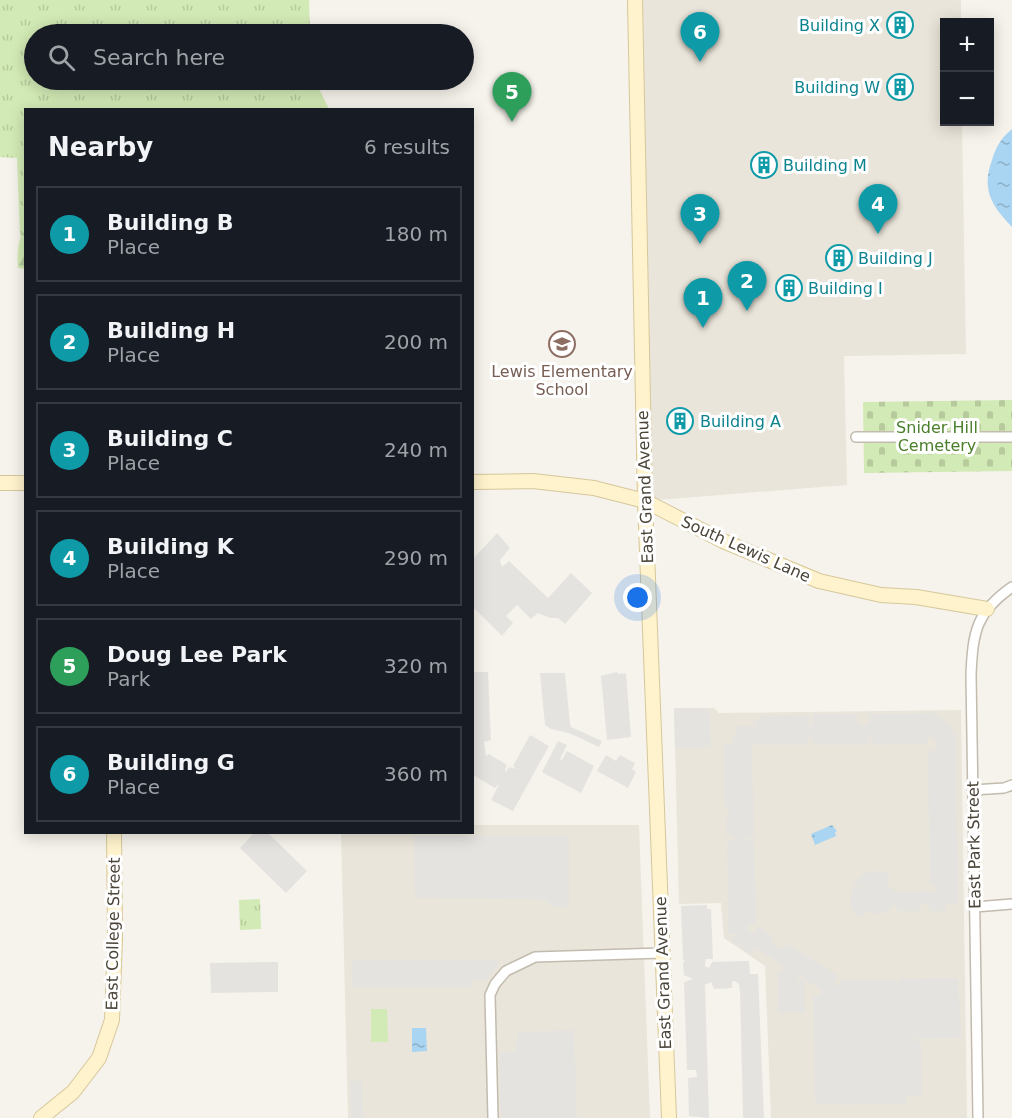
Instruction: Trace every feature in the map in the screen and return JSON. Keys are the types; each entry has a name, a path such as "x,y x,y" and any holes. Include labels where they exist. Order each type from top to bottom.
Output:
{"street":[{"name":"East Grand Avenue","path":"635,0 645,501 669,1118"},
{"path":"856,437 1012,437"},
{"name":"South Lewis Lane","path":"474,482 533,481 580,485 645,501 723,541 819,581 881,595 916,597 987,609"},
{"path":"0,483 24,483"},
{"name":"East Park Street","path":"978,1118 972,649 977,626 987,609 1012,587"},
{"path":"973,790 1004,788 1012,785"},
{"name":"East College Street","path":"41,1118 73,1092 99,1058 112,1020 116,939 114,834"},
{"path":"975,907 1012,904"},
{"path":"493,1118 490,995 495,984 506,971 535,957 662,953"}],"shaded area":[{"path":"636,0 961,0 961,18 940,18 940,126 962,126 966,354 844,356 847,485 645,501"},
{"path":"497,533 510,548 500,560 501,565 509,561 548,598 571,573 592,593 565,624 558,618 550,618 538,613 531,619 517,605 506,616 513,623 502,636 474,608 474,558"},
{"path":"474,672 488,672 491,740 484,742 486,756 489,754 507,765 506,772 509,767 516,769 513,766 530,735 549,746 513,811 491,800 500,782 495,788 474,776"},
{"path":"617,672 618,674 626,673 631,737 607,740 601,676"},
{"path":"540,673 565,673 571,727 602,741 599,747 545,725"},
{"path":"674,708 714,708 719,713 961,710 967,1118 771,1118 765,966 724,938 721,903 679,904"},
{"path":"674,708 710,708 711,747 675,748"},
{"path":"935,713 951,726 956,737 958,903 946,904 945,911 929,911 929,903 921,904 921,911 897,911 896,903 885,913 876,914 866,911 859,918 850,901 853,885 861,888 854,883 862,875 873,871 890,874 889,887 897,892 938,890 938,885 930,885 928,751 935,751 937,744 933,737 928,737 928,744 873,745 871,737 869,745 813,745 811,737 808,739 808,745 752,745 754,837 746,839 754,841 756,925 749,925 747,929 754,933 758,926 774,937 771,943 782,950 787,944 835,973 838,976 834,983 838,986 841,985 841,980 895,979 897,987 899,979 958,978 961,1038 914,1039 913,1034 913,1041 921,1041 922,1095 907,1096 906,1104 837,1105 836,1097 835,1105 815,1103 813,995 821,995 821,989 798,975 798,980 805,980 805,1013 778,1013 778,972 784,971 785,967 756,948 751,954 731,941 735,934 728,934 727,841 735,839 733,836 726,836 727,818 731,815 725,808 724,745 733,745 732,741 737,732 737,726 755,726 755,720 761,720 761,716 809,715 809,724 812,726 813,714 857,714 858,725 865,725 869,723 869,714"},
{"path":"558,741 567,745 560,759 562,760 567,751 594,766 581,793 542,772"},
{"path":"606,755 616,761 620,755 635,763 632,769 636,772 628,788 597,771"},
{"path":"474,825 639,825 650,1118 348,1118 341,834 474,834"},
{"path":"253,834 269,834 307,871 286,893 240,848"},
{"path":"569,835 569,907 554,907 542,899 415,898 414,836"},
{"path":"707,905 707,909 711,909 713,959 706,959 705,966 709,968 712,962 749,961 750,974 758,974 764,1118 744,1118 743,1116 740,990 739,984 735,981 732,981 732,988 714,989 711,982 705,985 709,1118 689,1116 688,1078 697,1077 696,1070 687,1070 684,982 693,979 684,975 681,906"},
{"path":"352,960 498,960 497,967 487,980 472,980 472,987 352,987"},
{"path":"278,962 278,992 211,993 210,963"},
{"path":"574,1030 577,1118 501,1118 499,1054 516,1051 518,1032"},
{"path":"350,1081 362,1081 363,1118 351,1118"}],"green space":[{"path":"0,0 309,0 310,24 24,24 24,90 320,90 329,108 24,108 24,232 20,237 17,158 0,157"},
{"path":"141,104 147,108 49,108 50,105"},
{"path":"293,104 296,108 173,108 176,105"},
{"path":"24,231 24,269 18,268 19,243"},
{"name":"Snider Hill Cemetery","path":"1012,400 1012,471 864,473 863,402"},
{"path":"260,899 261,929 240,930 239,900"},
{"path":"371,1009 387,1009 388,1042 371,1042"}],"water":[{"path":"1012,129 1012,227 990,197 988,180 997,147"},
{"path":"832,825 837,831 836,836 815,845 811,834"},
{"path":"412,1028 426,1028 427,1051 412,1052"}],"place":[{"name":"Building X","path":"900,25"},
{"name":"Building G","path":"700,62"},
{"name":"Building W","path":"900,87"},
{"name":"Doug Lee Park","path":"512,122"},
{"name":"Building M","path":"764,165"},
{"name":"Building K","path":"878,234"},
{"name":"Building C","path":"700,244"},
{"name":"Building J","path":"839,258"},
{"name":"Building I","path":"789,288"},
{"name":"Building H","path":"747,311"},
{"name":"Building B","path":"703,328"},
{"name":"Lewis Elementary School","path":"562,344"},
{"name":"Building A","path":"680,421"}]}
